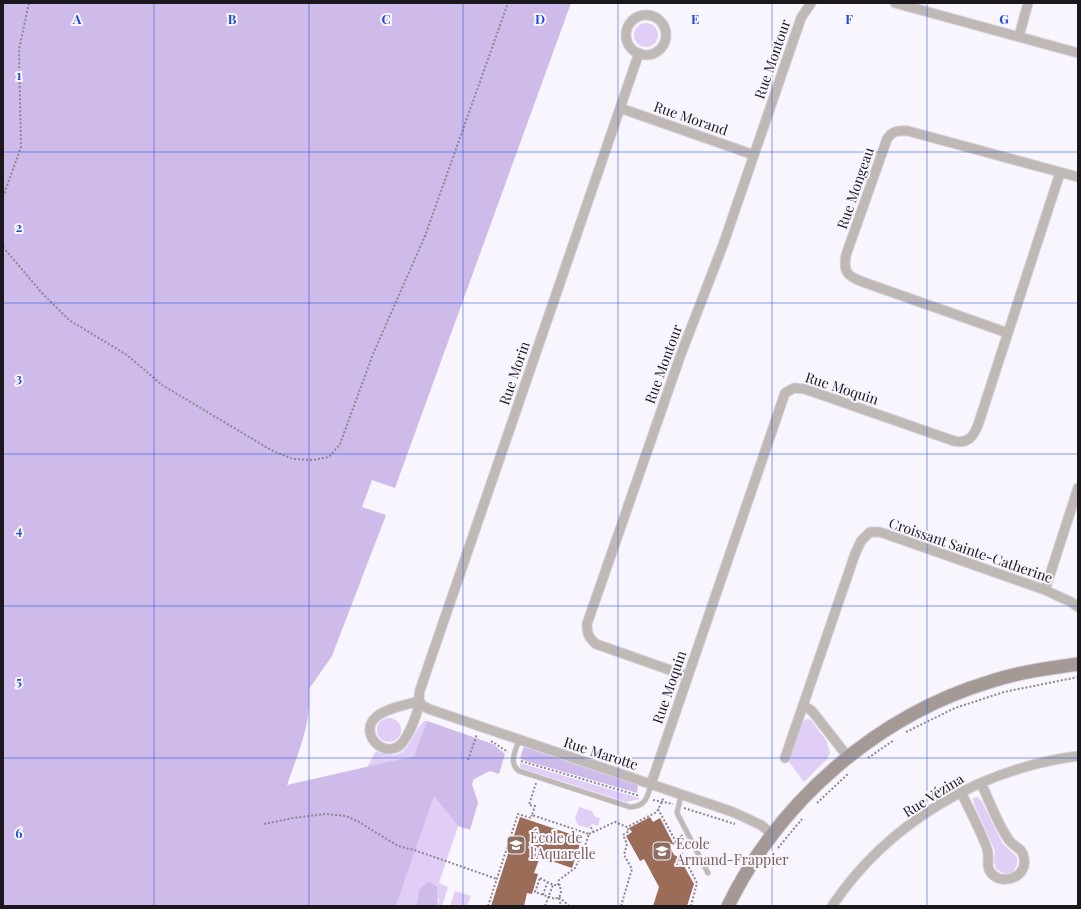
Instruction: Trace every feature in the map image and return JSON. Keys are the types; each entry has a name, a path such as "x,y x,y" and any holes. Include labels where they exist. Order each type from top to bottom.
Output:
{"street":[{"name":"Rue Montour","path":"687,676 596,644 587,632 587,624 681,354 713,274 801,18 811,3"},
{"path":"895,3 1078,53"},
{"path":"1019,36 1028,3"},
{"path":"640,16 652,16 663,24 666,38 663,44 653,53 639,54 629,46 626,34 627,28 634,18 640,16"},
{"name":"Rue Morin","path":"419,701 377,716 372,723 370,730 373,741 386,749 394,749 400,746 409,731 419,701 420,690 639,54"},
{"name":"Rue Morand","path":"620,108 754,155"},
{"name":"Rue Mongeau","path":"1008,333 855,280 844,268 846,255 886,139 895,131 908,131 1078,178"},
{"name":"Rue Moquin","path":"651,784 785,393 794,388 805,389 954,441 964,442 972,436 978,425 1060,173"},
{"path":"1045,590 1078,488"},
{"name":"Croissant Sainte-Catherine","path":"785,758 855,554 861,541 870,532 886,534 1045,590 1071,602 1078,607"},
{"path":"728,906 740,882 772,834 810,792 848,757 883,732 912,714 952,695 1014,675 1078,664"},
{"name":"Rue Marotte","path":"419,701 423,706 429,709 740,815 761,825 772,834"},
{"path":"803,705 812,711 848,757"},
{"name":"Rue Vézina","path":"832,906 857,873 884,846 910,825 961,792 1017,769 1078,756"},
{"path":"961,792 987,849 987,864 991,873 995,877 1005,880 1016,877 1022,870 1024,858 1022,852 1008,839 981,783"}],"lane":[{"path":"519,740 513,762 514,767 519,771 630,807 645,802 649,796 651,784"},
{"path":"681,794 677,813 708,873"}],"path":[{"path":"3,197 21,147 19,49 30,3"},
{"path":"3,247 42,293 69,320 127,355 162,385 271,450 293,459 313,460 329,456 340,444 373,354 425,236 508,3"},
{"path":"904,733 955,708 1004,692 1078,677"},
{"path":"468,760 476,735"},
{"path":"863,762 898,738"},
{"name":"Rue Marotte","path":"518,759 642,797"},
{"path":"814,805 850,772"},
{"path":"488,906 518,814 531,818 535,806 529,805 536,784"},
{"path":"638,796 640,789"},
{"path":"558,885 559,880 575,868 589,834 615,822 627,827 657,812 664,796"},
{"path":"652,800 672,804"},
{"path":"682,808 740,826"},
{"path":"658,810 698,883 690,906"},
{"path":"264,824 293,818 326,814 346,816 359,822 398,846 414,850 497,879"},
{"path":"778,848 805,814"},
{"path":"532,815 589,834"},
{"path":"590,827 593,832"},
{"path":"621,906 632,869 624,855 627,844 623,835 629,831 627,827"},
{"path":"669,846 676,842"},
{"path":"577,853 582,854"},
{"path":"558,885 547,883 546,880 540,878 536,885 535,892 555,899 559,897"},
{"path":"543,895 547,883"},
{"path":"545,906 553,885"},
{"path":"558,885 560,885 561,889 559,897 561,906"},
{"path":"559,897 569,906"}],"shaded area":[{"path":"3,3 571,3 395,488 372,480 362,507 386,515 332,656 309,689 306,725 300,749 287,785 414,756 427,721 493,744 505,754 499,774 490,771 474,779 472,784 478,803 470,830 458,826 434,796 396,906 3,906"},
{"path":"646,23 651,24 657,30 657,40 651,46 646,47 641,46 635,40 634,35 635,30 641,24"},
{"path":"389,718 398,721 401,730 398,739 389,742 380,739 377,730 380,721"},
{"path":"807,719 811,720 828,743 830,753 827,759 804,782 789,762 803,721"},
{"path":"424,721 427,721 414,756 367,767 376,751 387,755 395,755 406,748"},
{"path":"524,747 638,785 637,793 523,760 520,758"},
{"path":"520,763 640,799 626,802 520,768"},
{"path":"434,795 458,826 439,883 448,887 442,906 438,906 439,900 426,885 419,890 416,906 396,906"},
{"path":"977,797 981,800 1003,844 1017,857 1017,865 1013,872 1005,874 996,869 994,860 995,851 974,804 973,798"},
{"path":"579,807 592,811 595,817 600,818 598,826 592,824 588,828 578,825 575,819"},
{"path":"429,881 437,887 438,906 416,906 419,890"},
{"path":"455,891 471,896 467,906 450,906"}],"building":[{"path":"520,817 582,838 572,868 540,857 534,873 538,874 532,894 527,893 524,906 491,906"},
{"path":"650,817 653,822 660,818 673,843 669,845 674,855 679,857 694,884 687,906 653,906 659,887 644,859 640,861 626,836 632,832 629,828"}],"place":[{"name":"École de l'Aquarelle","path":"516,845"},
{"name":"École Armand-Frappier","path":"662,851"}]}
